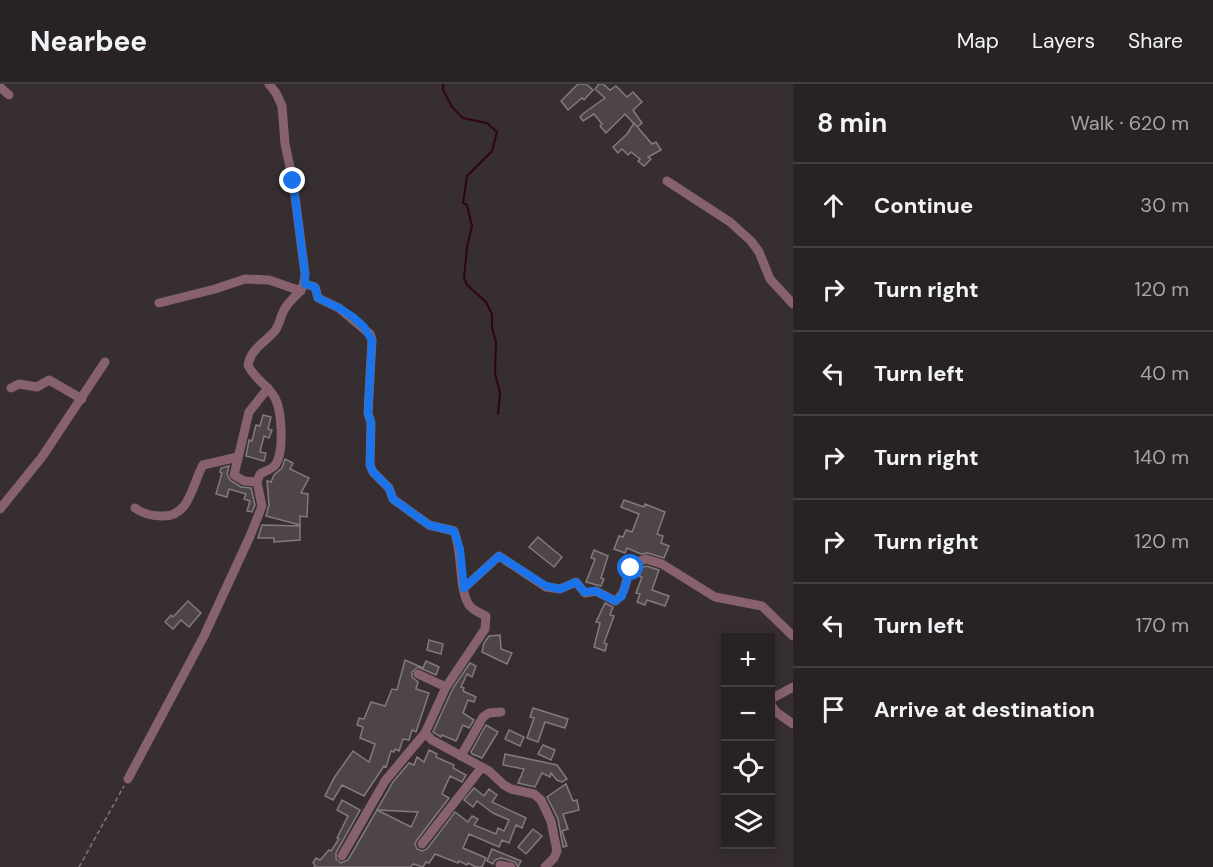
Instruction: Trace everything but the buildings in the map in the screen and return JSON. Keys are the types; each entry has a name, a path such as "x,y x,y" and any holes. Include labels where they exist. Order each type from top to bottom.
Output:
{"street":[{"path":"128,779 204,636 247,543 262,506 258,482 260,474 277,463 281,431 276,398 251,372 248,365 255,349 275,331 285,308 303,288 305,274 293,181 285,144 282,106 269,84"},
{"path":"0,87 9,95"},
{"path":"667,181 730,222 751,241 759,252 770,279 793,304"},
{"path":"159,303 245,279 269,280 303,288 315,287 318,298 339,308 364,327 372,340 368,413 371,423 370,465 373,472 389,488 393,499 407,511 429,525 454,531 460,549 467,602 474,610 486,616 486,625 446,687 425,733 384,781 342,856"},
{"path":"0,509 42,458 105,362"},
{"path":"11,388 19,384 37,387 49,380 82,399"},
{"path":"258,482 244,481 234,477 249,412 268,388"},
{"path":"135,508 142,513 152,515 168,516 178,513 188,499 203,465 238,457"},
{"path":"463,582 499,556 546,586 560,589 576,582 584,592 596,591 615,601 622,596 630,570 637,562 646,559 662,564 715,597 762,606 793,636"},
{"path":"418,674 446,687"},
{"path":"775,695 793,687"},
{"path":"775,710 793,724"},
{"path":"461,756 483,717 489,713 501,712"},
{"path":"425,733 432,740 482,767 512,789 534,794 541,800 551,821 556,851 554,858 545,867"},
{"path":"422,844 482,767"},
{"path":"501,865 511,867"}],"path":[{"path":"79,867 128,779"}],"waterway":[{"path":"443,84 443,90 452,107 463,118 487,123 497,132 492,151 467,176 463,203 467,205 472,226 464,278 467,285 486,302 492,314 492,328 496,342 495,373 500,393 498,414"}],"route":[{"path":"293,181 305,284 315,287 318,298 353,317 364,327 372,340 368,413 371,423 370,465 373,472 389,488 393,499 407,511 429,525 454,531 460,549 464,588 499,556 539,583 553,589 564,588 576,582 584,592 596,591 615,601 622,596 631,568"}]}
